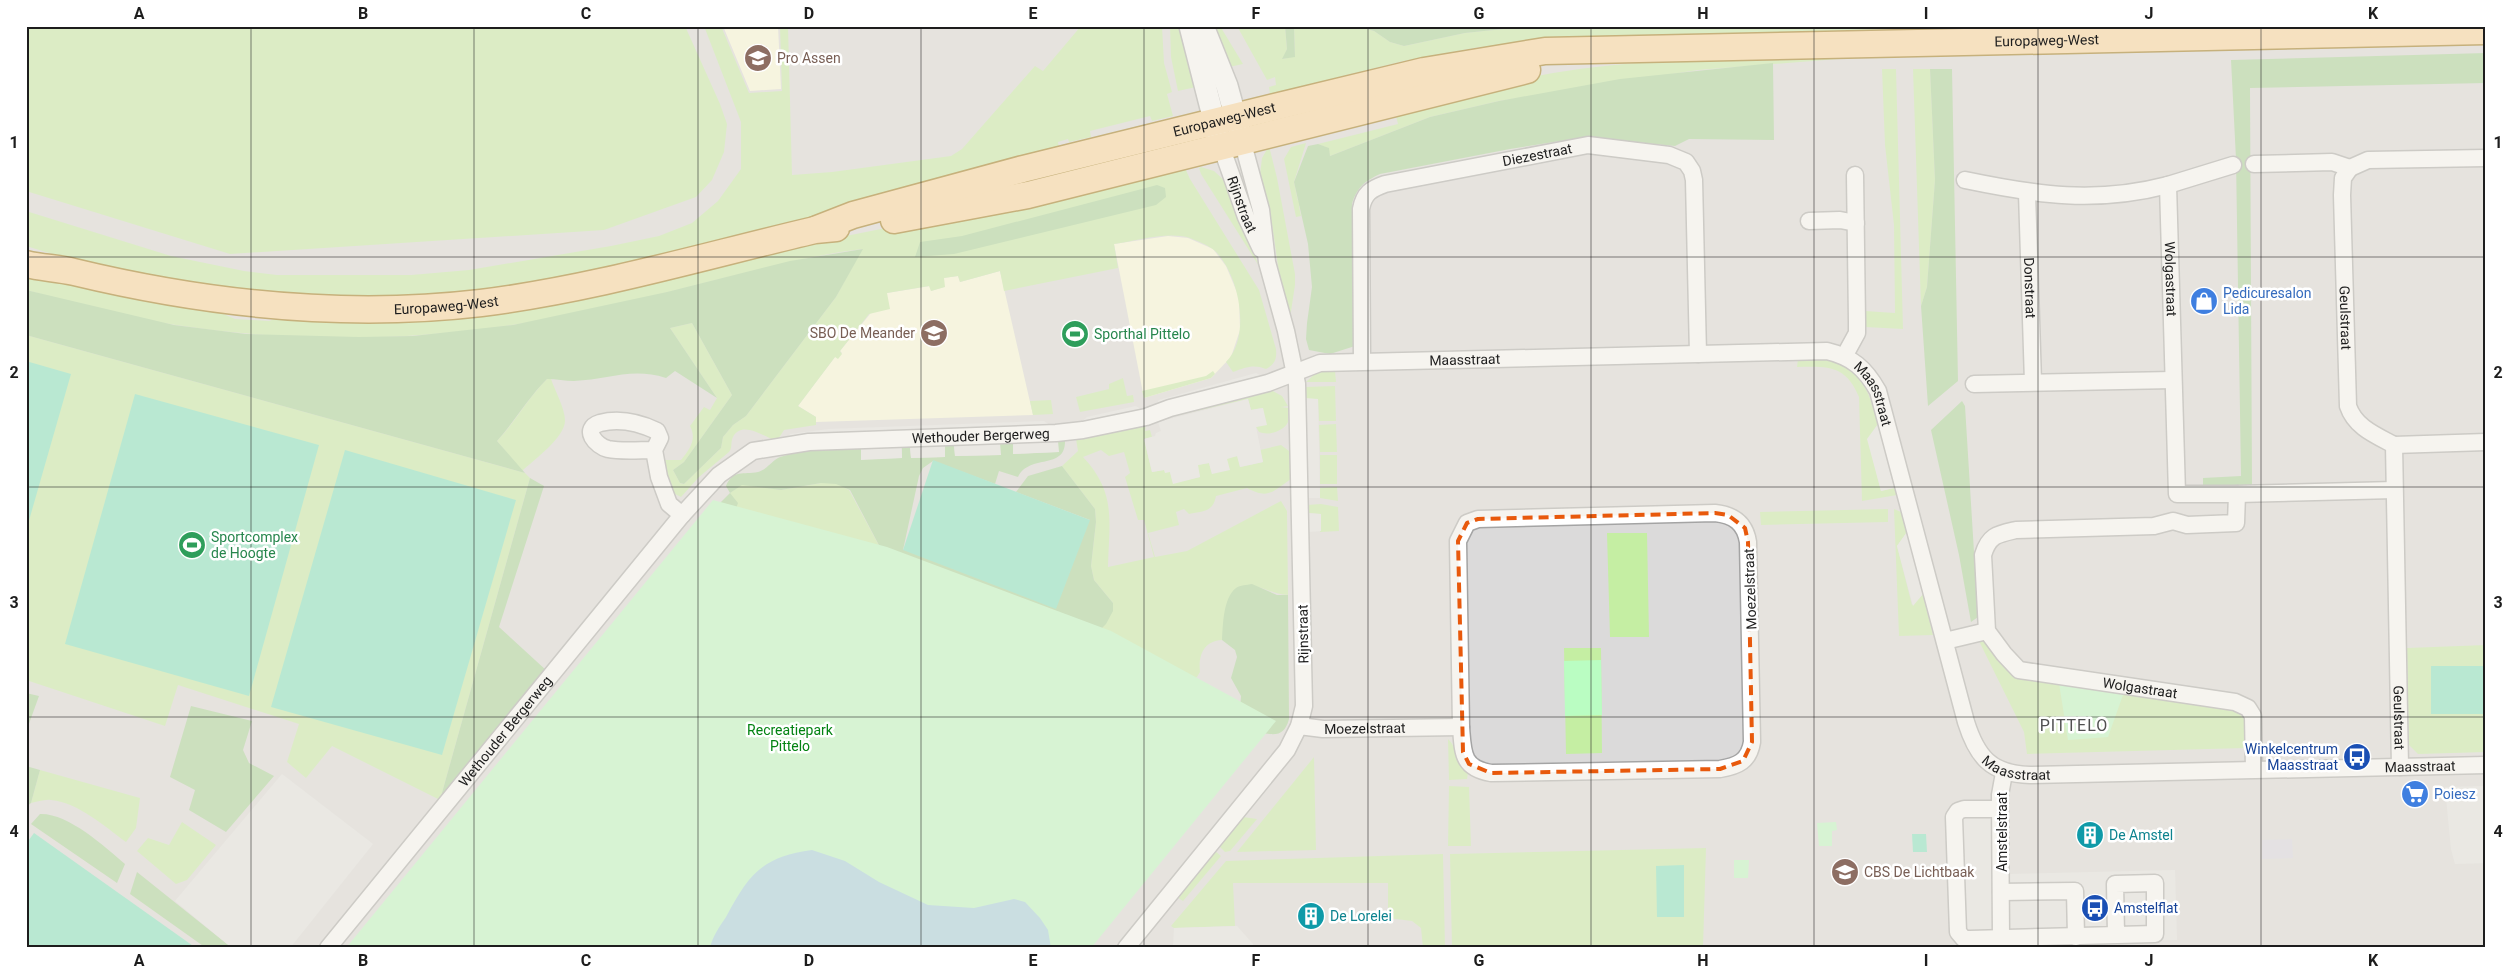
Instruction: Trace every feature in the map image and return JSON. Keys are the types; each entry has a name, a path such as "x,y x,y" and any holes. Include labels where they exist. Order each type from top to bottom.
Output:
{"main road":[{"name":"Europaweg-West","path":"26,264 70,271 141,288 241,304 361,310 432,307 482,302 598,282 817,229 856,227 1028,195 1424,71 1545,51 2486,31"},
{"name":"Europaweg-West","path":"26,253 70,271"}],"street":[{"path":"1190,26 1228,131"},
{"path":"1203,26 1227,86 1228,131"},
{"name":"Rijnstraat","path":"1126,948 1287,750 1299,726 1304,706 1295,371 1268,262 1246,217 1228,131"},
{"name":"Diezestraat","path":"1362,361 1361,209 1363,198 1370,190 1385,184 1588,145 1670,155 1686,162 1692,171 1694,180 1698,354"},
{"path":"2254,164 2332,162 2350,168 2368,160 2486,158"},
{"path":"1964,180 2027,193 2052,196 2133,194 2233,166"},
{"name":"Geulstraat","path":"2350,168 2343,178 2342,195 2348,406 2352,418 2363,428 2394,445 2400,767"},
{"name":"Maasstraat","path":"1845,355 1857,333 1855,175"},
{"name":"Wolgastraat","path":"2168,185 2177,494 2173,521"},
{"name":"Donstraat","path":"2027,193 2033,382"},
{"path":"1809,221 1840,220 1856,223"},
{"name":"Maasstraat","path":"1295,371 1320,363 1362,361 1827,351 1845,355 1869,375 1878,391 1972,741 1978,752 2004,773 2030,775 2486,765"},
{"name":"Wethouder Bergerweg","path":"328,948 682,515 719,475 753,452 809,442 1056,433 1083,430 1146,417 1170,408 1268,383 1295,371"},
{"path":"1974,384 2173,380"},
{"path":"2394,445 2486,442"},
{"path":"654,450 662,488 669,504 682,515"},
{"path":"2177,494 2394,490"},
{"path":"1945,640 1987,631 1983,555 1987,543 1999,533 2016,530 2154,526 2173,521 2187,526 2236,523 2237,494"},
{"name":"Moezelstraat","path":"1715,513 1728,515 1745,528 1748,542 1752,742 1750,751 1743,761 1735,767 1720,769 1490,773 1478,771 1469,764 1463,752 1461,728 1458,541 1468,523 1478,519 1715,513"},
{"name":"Wolgastraat","path":"1987,631 2019,670 2235,702 2248,708 2253,716 2254,769"},
{"name":"Moezelstraat","path":"1299,726 1323,729 1461,728"},
{"name":"Amstelstraat","path":"2001,938 2000,809 2004,773"},
{"path":"2000,809 1964,809 1958,811 1954,817 1958,932 1964,939 2076,937 2116,934"},
{"name":"Amstelstraat","path":"2002,892 2075,891 2076,937"}],"highlighted area":[{"path":"1715,513 1728,515 1745,528 1748,542 1752,742 1743,761 1720,769 1491,773 1469,764 1463,752 1458,541 1467,523 1478,519"}],"shaded area":[{"path":"26,26 2486,26 2486,948 26,948"},
{"name":"Pro Assen","path":"723,26 778,26 781,89 750,91"},
{"path":"1168,236 1188,238 1213,249 1226,266 1239,297 1240,330 1231,357 1211,378 1144,398 1114,244"},
{"name":"SBO De Meander","path":"1000,271 1033,415 816,422 816,417 798,406 835,357 842,353 840,351 887,293 930,286 931,291 944,287 943,278 958,276 960,282"},
{"path":"1256,373 1262,376 1155,406 1159,400"},
{"path":"1305,398 1318,399 1320,498 1307,498"},
{"path":"1248,399 1251,410 1263,408 1267,425 1256,427 1263,462 1240,467 1237,456 1227,459 1230,470 1212,474 1209,463 1198,465 1200,477 1173,484 1170,472 1165,473 1164,470 1152,472 1144,439 1155,436 1156,433 1161,431 1158,422"},
{"path":"1136,406 1142,410 1081,423 1087,417"},
{"path":"1044,421 1051,426 785,440 790,434 829,429"},
{"path":"1878,424 1894,488 1881,491 1867,439"},
{"path":"1058,441 1059,452 1013,454 1013,443"},
{"path":"1000,443 1001,455 955,456 954,445"},
{"path":"945,445 945,457 911,458 910,446"},
{"path":"901,447 902,458 861,460 861,448"},
{"path":"1307,513 1321,514 1321,531 1308,532"},
{"path":"1907,532 1923,594 1913,606 1897,546"},
{"path":"282,774 373,844 290,948 232,948 175,901"},
{"path":"2486,786 2486,863 2455,864 2451,849 2445,787"},
{"path":"2008,814 2009,874 2175,870 2177,940 2118,941 2118,948 1948,948 1948,946 1963,945 1960,815"},
{"path":"2292,839 2293,858 2262,859 2262,840"},
{"path":"1237,926 1253,944 1253,948 1173,948 1174,928"}],"green space":[{"path":"26,26 685,26 727,124 724,152 712,180 696,197 604,230 230,254 26,191"},
{"path":"704,26 721,26 749,93 782,91 780,26 788,26 792,175 832,172 951,156 962,149 1035,66 1043,71 1081,26 1162,26 1164,63 1172,92 1167,94 1173,116 1152,121 1150,116 1090,131 1091,137 1069,142 1068,139 1058,142 1059,148 719,241 517,287 467,294 413,298 358,298 244,291 132,274 26,246 26,211 171,256 244,271 277,275 411,275 469,270 659,236 692,223 718,201 741,169 741,122"},
{"path":"1170,26 1181,26 1196,87 1178,91 1171,57"},
{"path":"1213,26 1220,26 1243,64 1229,67"},
{"path":"1237,26 1285,26 1287,49 1283,59 1295,56 1294,26 1356,26 1374,31 1390,42 1404,46 1465,33 1513,28 1571,26 1982,26 1983,28 1479,47 1403,61 1270,94 1269,87 1276,85 1275,77 1267,80"},
{"path":"1285,26 1294,26 1295,57 1282,59 1287,49"},
{"path":"1356,26 1571,26 1513,28 1465,33 1404,46 1390,42 1374,31"},
{"path":"2486,53 2486,83 2250,88 2252,485 2203,487 2203,478 2241,476 2236,159 2231,60"},
{"path":"1876,56 1698,70 1499,101 1430,117 1330,156 1328,148 1318,144 1398,124 1396,116 1494,86 1553,73 1593,67 1673,60"},
{"path":"1773,63 1774,140 1689,139 1675,146 1585,137 1510,149 1380,174 1370,179 1359,189 1352,204 1355,346 1330,354 1309,350 1306,339 1312,287 1308,244 1294,182 1308,146 1318,144 1329,148 1330,156 1430,117 1499,101 1620,79"},
{"path":"1882,69 1896,69 1903,329 1865,327 1865,311 1895,313 1894,225 1885,145"},
{"path":"1913,69 1930,69 1935,180 1927,287 1921,306"},
{"path":"1930,69 1952,69 1958,381 1928,406 1921,306 1927,287 1935,180"},
{"path":"1306,143 1294,182 1298,201 1300,201 1301,205 1299,206 1301,216 1296,217 1284,159 1291,147"},
{"path":"1269,146 1295,274 1290,318 1281,287 1272,224 1260,174 1262,158"},
{"path":"1185,168 1259,290 1276,349 1275,361 1266,369 1250,367 1233,372 1226,362 1234,351 1239,337 1239,305 1236,289 1223,260 1214,250 1190,238 1162,236 1114,244 1118,268 1004,291 1000,271 960,282 958,276 944,278 945,287 931,291 929,286 887,293 890,309 869,314 840,351 842,354 838,359 835,357 798,406 816,417 816,425 784,430 777,441 754,431 742,430 737,432 732,439 729,452 699,477 681,497 673,493 663,464 665,460 681,460 692,444 693,435 690,426 704,407 710,410 717,398 670,328 692,323 732,395 684,462 673,470 680,483 684,484 721,448 723,437 733,425 746,416 836,297 862,249 789,262 614,305 538,321 429,335 344,338 259,335 218,331 138,318 26,290 26,272 143,301 219,312 235,319 269,321 280,317 452,318 492,315 542,306 796,246"},
{"path":"1199,168 1214,171 1226,182 1259,266 1201,174"},
{"path":"1157,185 1165,188 1166,197 1156,205 954,254 915,257 920,242 962,236"},
{"path":"863,249 836,297 746,416 733,425 723,437 721,448 684,484 680,483 673,470 684,462 732,395 692,323 670,328 717,398 675,371 666,378 653,375 630,374 574,381 547,379 497,441 525,473 26,335 26,290 174,325 246,334 359,337 413,336 513,325 667,292 790,261"},
{"path":"26,335 525,473 530,478 440,800 332,746 306,778 287,762 299,724 178,685 165,726 26,680"},
{"path":"1798,359 1833,361 1843,364 1859,377 1869,395 1878,424 1868,439 1881,491 1894,488 1897,495 1862,501 1859,397 1854,386 1842,373 1827,368 1797,367"},
{"path":"26,361 71,374 26,531"},
{"path":"1213,371 1215,374 1211,378 1144,398 1142,391 1206,376"},
{"path":"1335,371 1336,382 1306,382 1317,372"},
{"path":"1123,378 1127,396 1133,395 1134,402 1080,412 1076,397 1109,389 1109,384"},
{"path":"547,379 551,379 562,405 565,416 564,427 555,441 522,471 497,441"},
{"path":"1335,386 1336,421 1319,421 1318,399 1305,399 1305,387"},
{"path":"1271,390 1282,396 1288,406 1281,407 1288,408 1288,422 1276,432 1259,432 1256,427 1259,426 1262,408 1251,410 1248,399 1158,420"},
{"name":"Sportcomplex de Hoogte","path":"135,394 319,445 249,696 65,644"},
{"path":"1051,400 1053,414 1033,415 1030,401"},
{"path":"1962,401 1965,406 1978,617 1971,622 1959,555 1931,430"},
{"path":"1146,423 1145,431 1150,430 1152,437 1144,439 1152,472 1164,470 1170,472 1173,483 1200,477 1197,465 1209,463 1212,474 1227,458 1238,456 1240,467 1263,462 1260,450 1281,445 1289,451 1291,479 1270,493 1254,492 1247,488 1216,496 1213,505 1207,510 1189,514 1184,509 1176,512 1179,525 1148,533 1155,557 1187,551 1281,501 1287,511 1288,595 1253,586 1238,587 1228,603 1222,640 1211,643 1204,650 1200,660 1200,672 1197,677 1188,682 667,686 730,493 742,484 781,490 821,483 836,483 849,490 882,551 1113,603 1094,580 1091,566 1096,522 1095,509 1062,466 1078,451 1076,439","holes":["1101,450 1109,456 1124,452 1130,473 1125,477 1138,520 1144,520 1154,557 1108,567 1109,509 1101,483 1094,470 1083,457"]},
{"path":"1336,424 1337,452 1320,452 1319,425"},
{"path":"1065,440 1064,450 1054,459 1031,465 1018,477 999,471 995,484 933,461 923,468 919,476 903,550 1090,520 1016,492 1028,476 1062,466 1095,509 1096,522 1091,566 1094,580 1113,603 1113,611 1106,624 1096,634 882,551 850,490 836,484 821,483 781,490 742,485 730,493 726,486 735,475 761,471 780,457 800,452 861,448 861,459 902,458 902,447 910,447 911,458 945,457 945,446 954,445 955,456 1000,455 1000,444 1013,443 1014,454 1058,452 1058,441"},
{"path":"345,450 516,500 442,755 271,707"},
{"path":"1320,455 1337,455 1337,484 1320,484"},
{"path":"933,460 1090,520 1056,609 903,550"},
{"path":"530,478 544,486 499,627 547,671 440,800"},
{"path":"1337,487 1338,501 1320,498 1320,488"},
{"path":"730,493 738,503 717,562 706,517"},
{"name":"Recreatiepark Pittelo","path":"713,500 887,547 1111,631 1276,721 1091,948 346,948"},
{"path":"1321,504 1338,507 1339,531 1320,532 1320,514 1307,513 1307,505"},
{"path":"1888,509 1888,522 1761,525 1760,512"},
{"path":"1894,509 1901,512 1907,532 1897,546 1912,605 1923,594 1933,635 1899,636"},
{"path":"1607,533 1647,533 1649,637 1610,637"},
{"path":"1252,584 1277,595 1288,595 1289,719 1283,731 1277,734 1263,733 1240,709 1241,696 1231,678 1237,657 1235,650 1222,640 1224,612 1228,598 1236,588"},
{"path":"1978,639 1989,642 2005,666 2234,709 2247,721 2246,748 2027,754 2024,732"},
{"path":"2486,645 2486,752 2418,754 2409,745 2407,648"},
{"path":"1564,648 1601,648 1602,753 1566,754"},
{"path":"1601,660 1602,715 1565,716 1564,661"},
{"path":"2431,666 2486,666 2486,714 2431,714"},
{"path":"2059,683 2124,692 2108,737 2068,740"},
{"path":"26,693 39,696 26,732"},
{"path":"191,706 252,721 243,750 249,763 274,776 226,832 189,810 195,790 170,777"},
{"path":"1448,739 1454,747 1461,766 1468,773 1467,779 1449,780"},
{"path":"1314,757 1316,850 1237,852"},
{"path":"26,766 40,770 31,803 26,807"},
{"path":"40,770 140,798 136,828 126,842 81,810 61,802 49,800 31,803"},
{"path":"1449,786 1469,787 1471,846 1448,846"},
{"path":"40,814 51,815 74,825 125,864 117,883 31,824"},
{"path":"1243,817 1257,819 1230,851 1225,852 1219,846"},
{"path":"182,822 216,845 187,880 176,884 137,851 148,838 169,845"},
{"path":"1836,822 1837,830 1832,831 1832,846 1819,846 1817,823"},
{"path":"34,833 196,948 26,948 26,844"},
{"path":"1912,834 1926,834 1927,852 1913,852"},
{"path":"1706,848 1703,948 1452,948 1450,854"},
{"path":"1215,851 1221,856 1183,901 1177,897"},
{"path":"1443,854 1445,948 1423,948 1421,928 1412,921 1388,918 1388,883 1233,883 1235,926 1174,928 1171,926 1226,861"},
{"path":"1734,860 1749,860 1748,878 1734,878"},
{"path":"1684,865 1684,917 1657,917 1656,866"},
{"path":"137,872 232,948 206,948 130,894"}],"water":[{"path":"812,850 845,861 879,882 928,905 974,908 1014,899 1025,902 1048,930 1051,948 710,948 716,932 742,889 759,870 781,857"}],"place":[{"name":"Pro Assen","path":"758,58"},
{"name":"Pedicuresalon Lida","path":"2204,301"},
{"name":"SBO De Meander","path":"934,333"},
{"name":"Sporthal Pittelo","path":"1075,334"},
{"name":"Sportcomplex de Hoogte","path":"192,545"},
{"name":"Winkelcentrum Maasstraat","path":"2357,757"},
{"name":"Poiesz","path":"2415,794"},
{"name":"De Amstel","path":"2090,835"},
{"name":"CBS De Lichtbaak","path":"1845,872"},
{"name":"Amstelflat","path":"2095,908"},
{"name":"De Lorelei","path":"1311,916"}],"district":[{"name":"PITTELO","path":"2074,725"}]}
